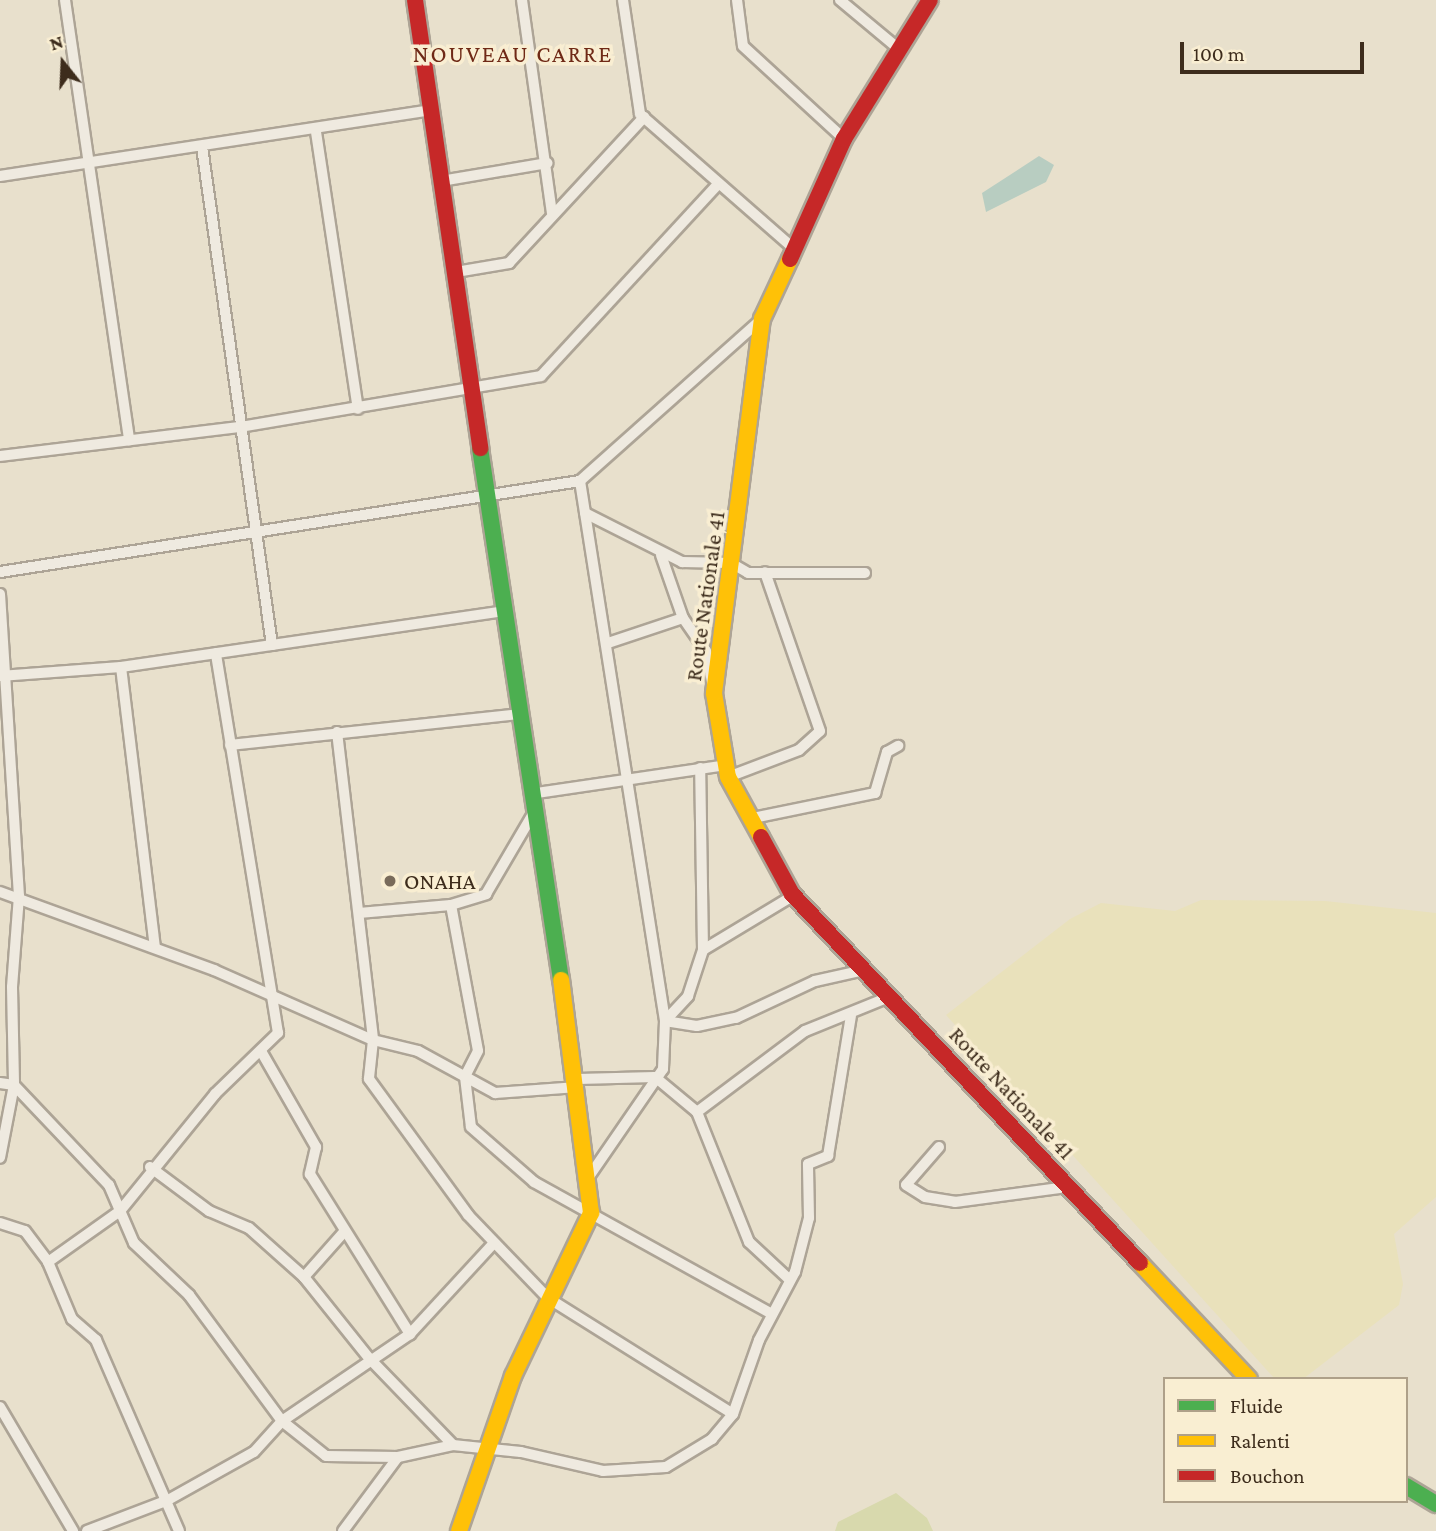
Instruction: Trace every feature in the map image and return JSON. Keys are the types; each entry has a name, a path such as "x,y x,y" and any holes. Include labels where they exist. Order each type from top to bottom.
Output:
{"street":[{"path":"65,0 86,164 129,440"},
{"path":"415,0 533,814 578,1083 591,1213 548,1298 483,1452 459,1531"},
{"path":"522,0 552,213"},
{"path":"623,0 644,117 792,247"},
{"path":"737,0 743,46 844,139"},
{"path":"840,0 900,50"},
{"name":"Route Nationale 41","path":"930,0 844,139 792,247 762,319 750,448 730,563 714,693 727,771 794,895 1247,1377"},
{"path":"0,176 316,132 430,110"},
{"path":"456,272 509,263 552,213 644,117"},
{"path":"316,132 358,409"},
{"path":"202,148 272,645"},
{"path":"441,181 547,163"},
{"path":"0,456 240,427 472,391 541,376 718,184"},
{"path":"0,572 258,537 487,500 580,481 762,319"},
{"path":"580,481 630,777 665,1021 663,1069 655,1077 589,1178"},
{"path":"584,513 661,555 730,563 765,572 865,573"},
{"path":"661,555 683,618 706,651 714,693"},
{"path":"530,794 700,768 727,771 799,750 820,731 765,572"},
{"path":"0,594 2,676 19,896 6,987 15,1084 0,1158"},
{"path":"2,676 121,667 504,611"},
{"path":"608,643 683,618"},
{"path":"48,1262 120,1211 150,1167 278,1034 216,653"},
{"path":"121,667 155,947"},
{"path":"230,746 518,714"},
{"path":"337,732 373,1040 369,1079 494,1243 548,1298 733,1414"},
{"path":"753,818 875,793 887,752 898,746"},
{"path":"665,1021 688,996 703,950 700,768"},
{"path":"359,913 451,905 486,894 533,814"},
{"path":"0,892 19,896 155,947 373,1040 418,1051 495,1093 655,1077 697,1112 749,1242 790,1280"},
{"path":"703,950 794,895"},
{"path":"451,905 478,1051 465,1076 471,1127 534,1182 772,1314"},
{"path":"665,1021 697,1026 736,1018 815,981 864,970"},
{"path":"697,1112 805,1031 851,1016 891,996"},
{"path":"0,1083 15,1084 109,1185 134,1243 189,1295 282,1421 326,1457 398,1457 453,1445 483,1452 521,1452 603,1471 666,1467 712,1439 733,1414 772,1314 790,1280 809,1218 808,1164 828,1156 851,1016"},
{"path":"261,1051 316,1147 310,1174 410,1334"},
{"path":"939,1147 906,1185 925,1197 967,1201 1067,1187"},
{"path":"150,1167 209,1211 249,1228 304,1277 369,1358 453,1445"},
{"path":"0,1223 25,1231 48,1262 72,1319 96,1340 125,1396 179,1531"},
{"path":"304,1277 344,1232"},
{"path":"87,1531 168,1500 254,1452 282,1421 369,1358 410,1334 494,1243"},
{"path":"0,1407 73,1531"},
{"path":"343,1531 398,1457"},
{"path":"1408,1487 1436,1504"}],"shaded area":[{"path":"1039,156 1054,165 1046,182 986,212 982,193"},
{"path":"1201,900 1325,901 1436,913 1436,1197 1394,1234 1403,1284 1399,1305 1306,1377 1273,1377 946,1015 1070,919 1101,903 1175,911"}],"green space":[{"path":"896,1493 927,1518 933,1531 835,1531 838,1522"}],"traffic: fast":[{"path":"480,448 561,980"},
{"path":"1408,1487 1436,1504"}],"traffic: slow":[{"path":"761,837 728,777 714,693 762,319 790,259"},
{"path":"459,1531 513,1376 591,1213 561,980"},
{"path":"1140,1263 1247,1377"}],"traffic: jam":[{"path":"415,0 480,448"},
{"path":"790,259 844,139 930,0"},
{"path":"761,837 792,894 1140,1263"}],"place":[{"name":"ONAHA","path":"390,881"}],"district":[{"name":"NOUVEAU CARRE","path":"513,54"}]}
